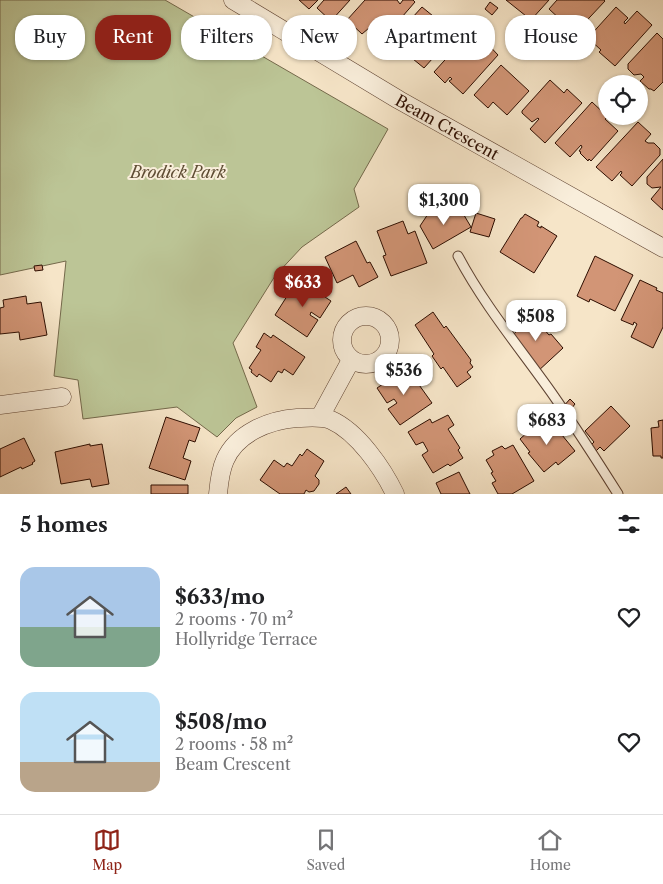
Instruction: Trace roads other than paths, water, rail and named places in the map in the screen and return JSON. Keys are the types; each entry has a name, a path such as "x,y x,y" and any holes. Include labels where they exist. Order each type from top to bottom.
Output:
{"street":[{"name":"Beam Crescent","path":"233,0 399,100 663,248"},
{"path":"320,417 351,360"},
{"path":"0,405 62,398"},
{"path":"218,494 220,476 225,460 235,445 254,429 293,418 320,417 333,421 368,450 385,473 395,494"}],"lane":[{"path":"458,256 472,283 550,391 618,494"}],"park label":[{"name":"Brodick Park","path":"178,172"}]}
